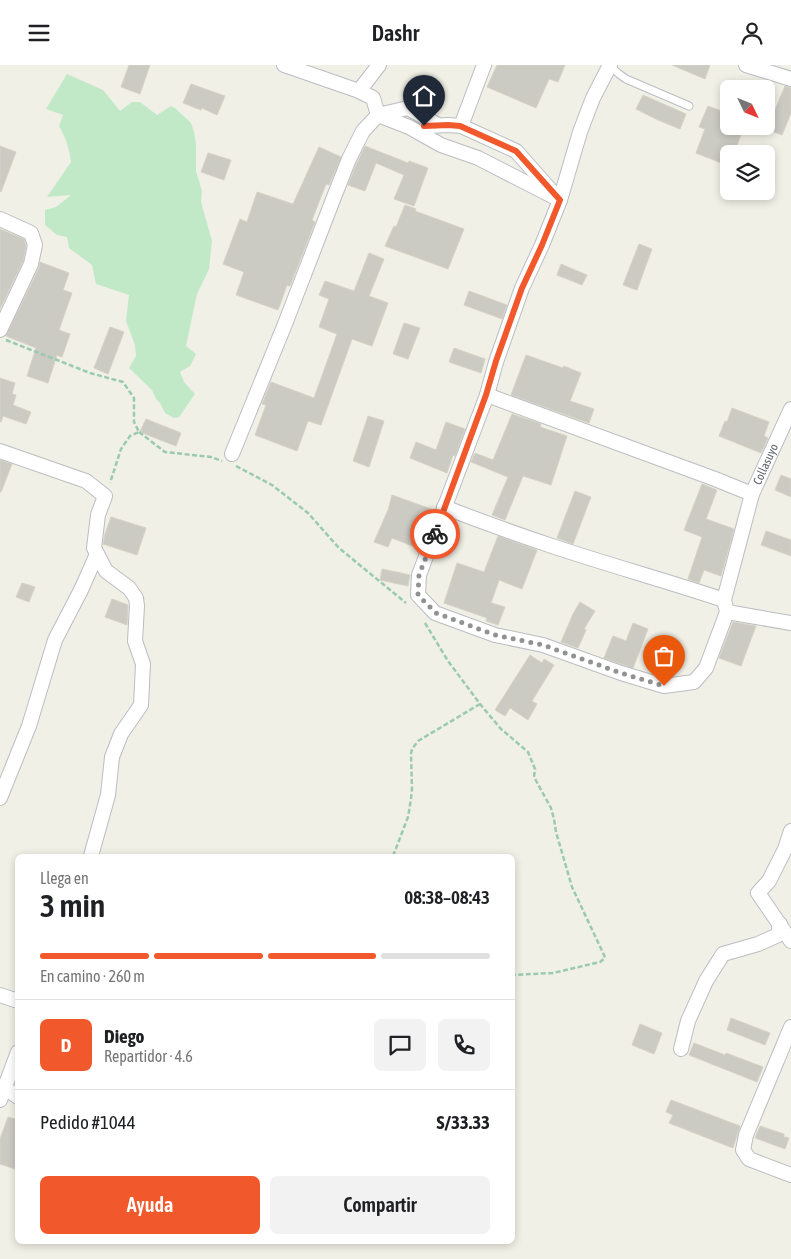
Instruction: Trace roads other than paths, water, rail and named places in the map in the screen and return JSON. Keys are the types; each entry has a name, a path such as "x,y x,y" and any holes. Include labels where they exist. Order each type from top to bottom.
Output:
{"street":[{"path":"284,65 359,91 373,99 378,115"},
{"path":"359,91 379,65"},
{"path":"460,126 484,65"},
{"name":"Collasuyo","path":"610,65 593,98 580,132 560,200 522,288 486,395 419,575 418,595 436,613 495,635 543,645 664,686 694,682 706,668 726,606 752,494 791,409"},
{"path":"746,65 779,69 791,79"},
{"path":"231,460 349,159 363,131 378,115 408,108 438,125"},
{"path":"378,115 409,127 441,145 478,158 560,200"},
{"path":"409,127 460,126 516,151 560,200"},
{"path":"0,219 31,233 35,245 31,264 0,330"},
{"path":"486,395 752,494"},
{"path":"0,451 86,481 105,496 98,515 94,548 106,571 136,597 135,641 143,664 141,705 121,734 112,757 108,795 91,854"},
{"path":"444,507 554,547 670,582 726,606 791,623"},
{"path":"0,798 29,726 55,640 97,554"},
{"path":"791,831 785,849 769,881 758,893 791,941"},
{"path":"681,1049 688,1021 706,981 723,954 758,944 778,935 780,924"},
{"path":"0,995 15,1000"},
{"path":"791,1027 746,1135 743,1150 750,1159 791,1175"},
{"path":"15,1060 2,1094 15,1096"}],"lane":[{"path":"610,65 626,79 689,106"}]}
